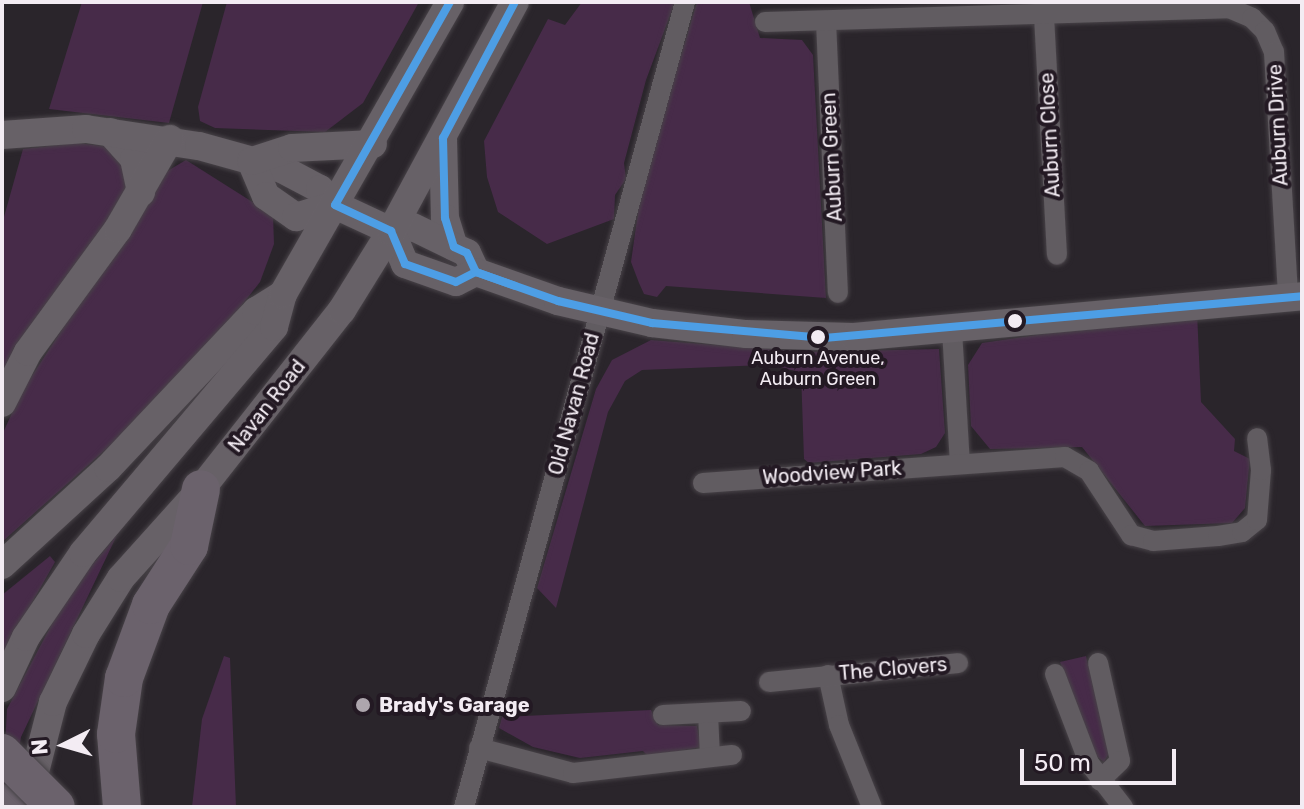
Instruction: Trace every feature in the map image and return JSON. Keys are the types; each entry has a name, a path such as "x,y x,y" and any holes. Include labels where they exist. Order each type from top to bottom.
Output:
{"highway":[{"path":"122,807 116,734 124,678 151,605 189,546 201,489"},
{"path":"2,753 56,807"}],"main road":[{"path":"2,688 51,596 274,327 283,294 373,144 450,2"},
{"name":"Navan Road","path":"26,807 53,702 86,634 121,578 201,489 342,310 391,231 515,2"},
{"path":"2,135 58,129 110,132 170,139 251,161 320,189 335,205 391,231 413,227 467,253 476,272"},
{"path":"110,132 134,159 141,192"},
{"path":"443,138 445,218 454,247"},
{"path":"2,403 42,329 141,192 170,139"},
{"path":"251,161 292,148 373,144"},
{"path":"391,231 405,264 456,282 476,272 599,312 793,337 952,330 1295,297"},
{"path":"2,565 108,468 256,311 283,294"}],"street":[{"name":"Old Navan Road","path":"464,807 685,2"},
{"name":"Auburn Drive","path":"765,22 1044,16 1229,8 1260,24 1274,52 1295,297"},
{"name":"Auburn Close","path":"1044,16 1057,255"},
{"name":"Auburn Green","path":"826,21 838,293"},
{"path":"952,330 960,464"},
{"name":"Woodview Park","path":"703,483 1065,457 1089,471 1131,535 1153,541 1218,536 1245,531 1257,520 1261,470 1257,438"},
{"name":"The Clovers","path":"769,682 958,663"},
{"path":"1098,663 1120,761 1100,780"},
{"path":"1055,674 1100,780 1123,807"},
{"name":"The Clovers","path":"828,675 843,737 872,807"},
{"path":"663,715 741,711"},
{"path":"708,713 710,757"},
{"path":"479,748 573,773 732,755"}],"shaded area":[{"path":"82,2 203,2 169,123 49,109"},
{"path":"227,2 419,2 363,103 325,132 215,128 200,121 198,107"},
{"path":"582,2 675,2 646,80 624,163 626,179 615,195 614,219 547,244 498,212 487,177 484,141 548,19 565,25"},
{"path":"697,2 749,2 760,38 802,40 813,55 826,298 666,286 657,297 644,294 639,283 631,262 642,184"},
{"path":"77,143 111,147 121,159 127,194 2,378 2,224 23,149"},
{"path":"186,160 273,215 274,244 260,282 217,337 131,427 2,542 2,435 22,391 164,173"},
{"path":"1197,312 1201,402 1235,439 1234,451 1250,459 1245,508 1232,523 1145,526 1082,447 990,449 971,426 968,365 982,343"},
{"path":"651,340 806,352 939,349 945,433 936,447 921,454 809,463 804,459 801,372 766,365 642,370 625,381 608,412 556,608 537,588 596,389 612,360"},
{"path":"117,535 21,737 9,807 2,807 7,709 67,595"},
{"path":"50,556 55,562 2,656 2,595"},
{"path":"224,656 230,658 236,807 192,807 202,719"},
{"path":"1086,656 1109,753 1104,762 1095,755 1060,662"},
{"path":"651,710 658,725 697,726 701,747 648,756 643,751 580,758 533,747 499,728 502,717"}],"transit line":[{"path":"450,2 335,205 391,231 405,264 456,282 476,272 558,301 652,323 824,338 1302,296"},
{"path":"515,2 443,138 445,218 454,247 467,253 476,272 515,286"}],"place":[{"name":"Auburn Avenue, Auburn Green","path":"818,337"},
{"name":"Brady's Garage","path":"363,705"}]}
